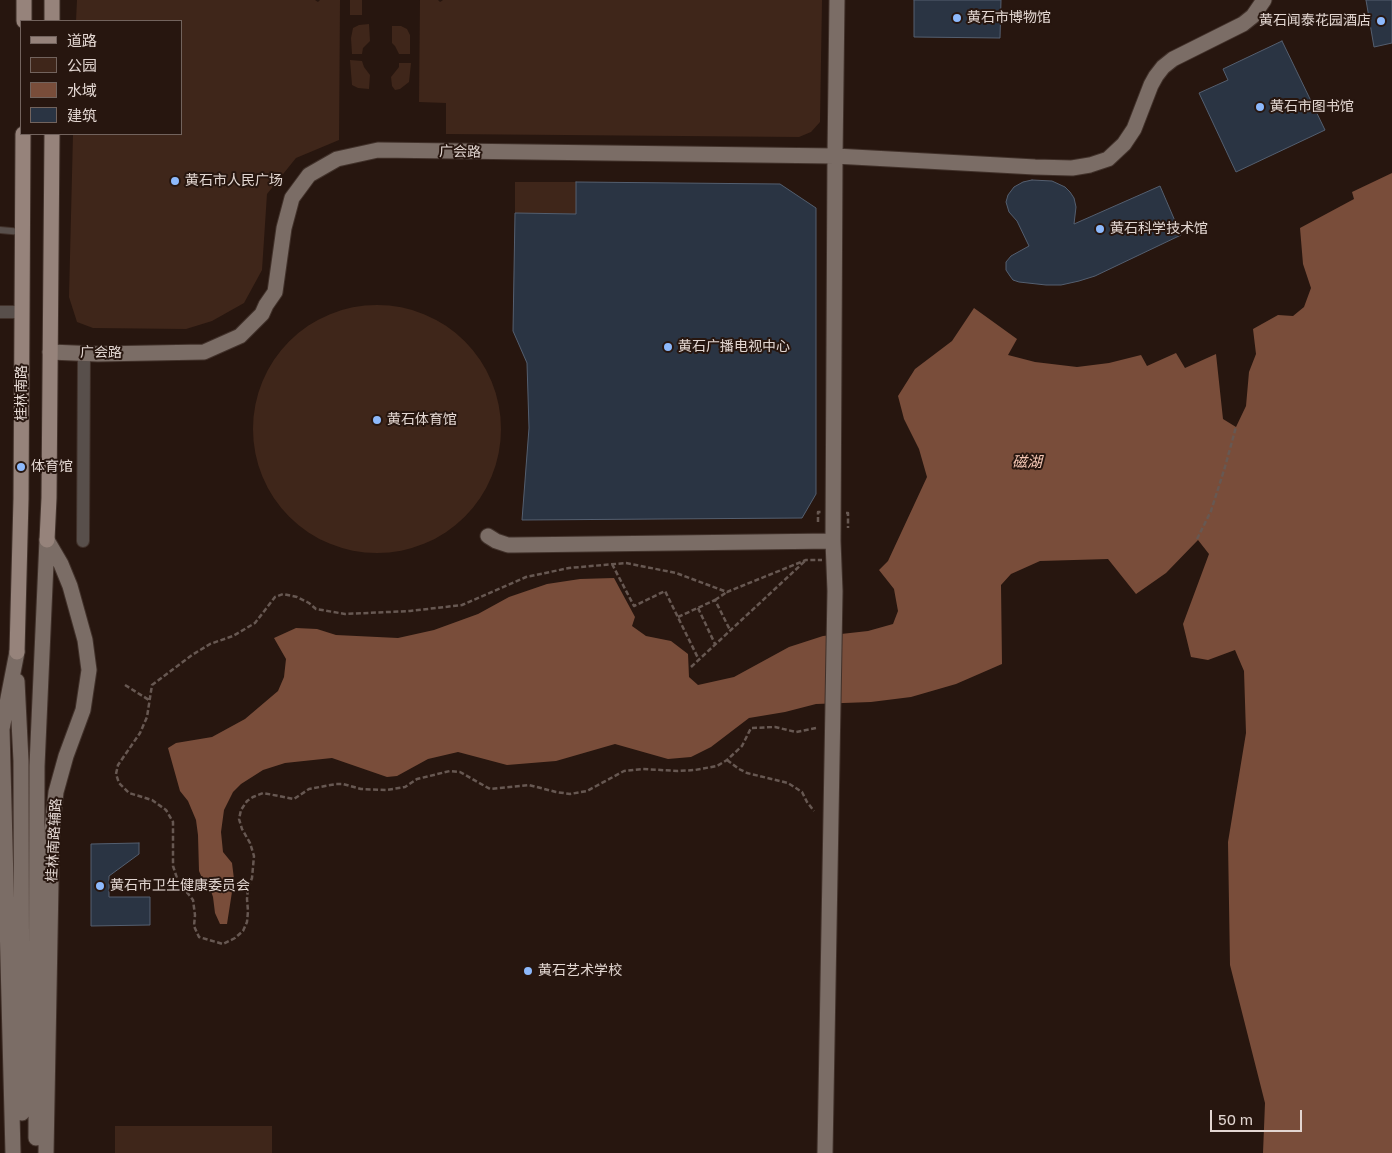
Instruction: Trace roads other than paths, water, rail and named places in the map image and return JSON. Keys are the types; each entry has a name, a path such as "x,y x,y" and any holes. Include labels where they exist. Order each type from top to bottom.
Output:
{"main road":[{"path":"24,0 24,20"},
{"path":"52,0 52,20"},
{"name":"桂林南路","path":"17,652 21,499 24,135"},
{"name":"桂林南路","path":"47,540 52,135"}],"street":[{"path":"824,1153 835,592 834,560 826,541 833,512 837,0"},
{"name":"广会路","path":"50,352 204,352 240,336 262,314 275,292 284,228 292,198 309,175 337,159 378,150 835,156 1035,167 1072,168 1090,165 1108,159 1124,144 1134,129 1150,85 1163,67 1173,59 1243,24 1253,16 1264,0"},
{"path":"0,312 22,312"},
{"path":"83,541 84,353"},
{"path":"488,536 508,545 826,541"},
{"path":"36,1153 38,766 47,540"},
{"name":"桂林南路辅路","path":"46,1153 52,828 56,792 66,756 84,710 89,670 85,640 70,586 61,564 47,540"},
{"path":"17,652 21,761 22,1153"},
{"path":"13,1153 4,995 2,729 17,652"}],"lane":[{"path":"0,230 23,232"}],"water":[{"name":"磁湖","path":"1392,173 1392,1153 1263,1153 1265,1103 1230,965 1228,842 1246,733 1244,671 1235,650 1208,660 1191,657 1183,624 1209,554 1198,540 1166,573 1136,594 1108,559 1040,561 1011,574 1001,585 1002,664 956,684 911,697 871,702 816,704 749,718 711,747 691,757 668,759 615,744 556,761 507,765 458,752 428,759 397,776 387,777 332,758 285,763 263,770 241,784 233,792 224,810 221,832 223,852 232,863 234,879 227,924 220,924 215,913 210,888 199,871 196,820 188,801 180,791 168,748 176,743 212,737 245,719 278,691 284,677 286,659 274,638 296,628 317,629 336,635 398,638 434,630 478,614 509,597 547,584 580,579 614,578 635,617 632,626 646,636 671,641 688,654 689,677 698,685 734,677 789,647 823,636 868,631 893,624 898,611 894,589 879,570 888,561 927,477 919,449 904,419 898,396 915,369 952,341 974,308 1017,339 1008,355 1035,362 1077,367 1109,363 1141,355 1147,366 1176,353 1185,368 1216,354 1223,419 1236,427 1246,406 1249,372 1256,354 1253,329 1278,315 1293,316 1304,307 1311,288 1303,264 1300,228 1354,199 1352,192"}],"place":[{"name":"黄石市博物馆","path":"957,18"},
{"name":"黄石闻泰花园酒店","path":"1381,21"},
{"name":"黄石市图书馆","path":"1260,107"},
{"name":"黄石市人民广场","path":"175,181"},
{"name":"黄石科学技术馆","path":"1100,229"},
{"name":"黄石广播电视中心","path":"668,347"},
{"name":"黄石体育馆","path":"377,420"},
{"name":"体育馆","path":"21,467"},
{"name":"黄石市卫生健康委员会","path":"100,886"},
{"name":"黄石艺术学校","path":"528,971"}]}
